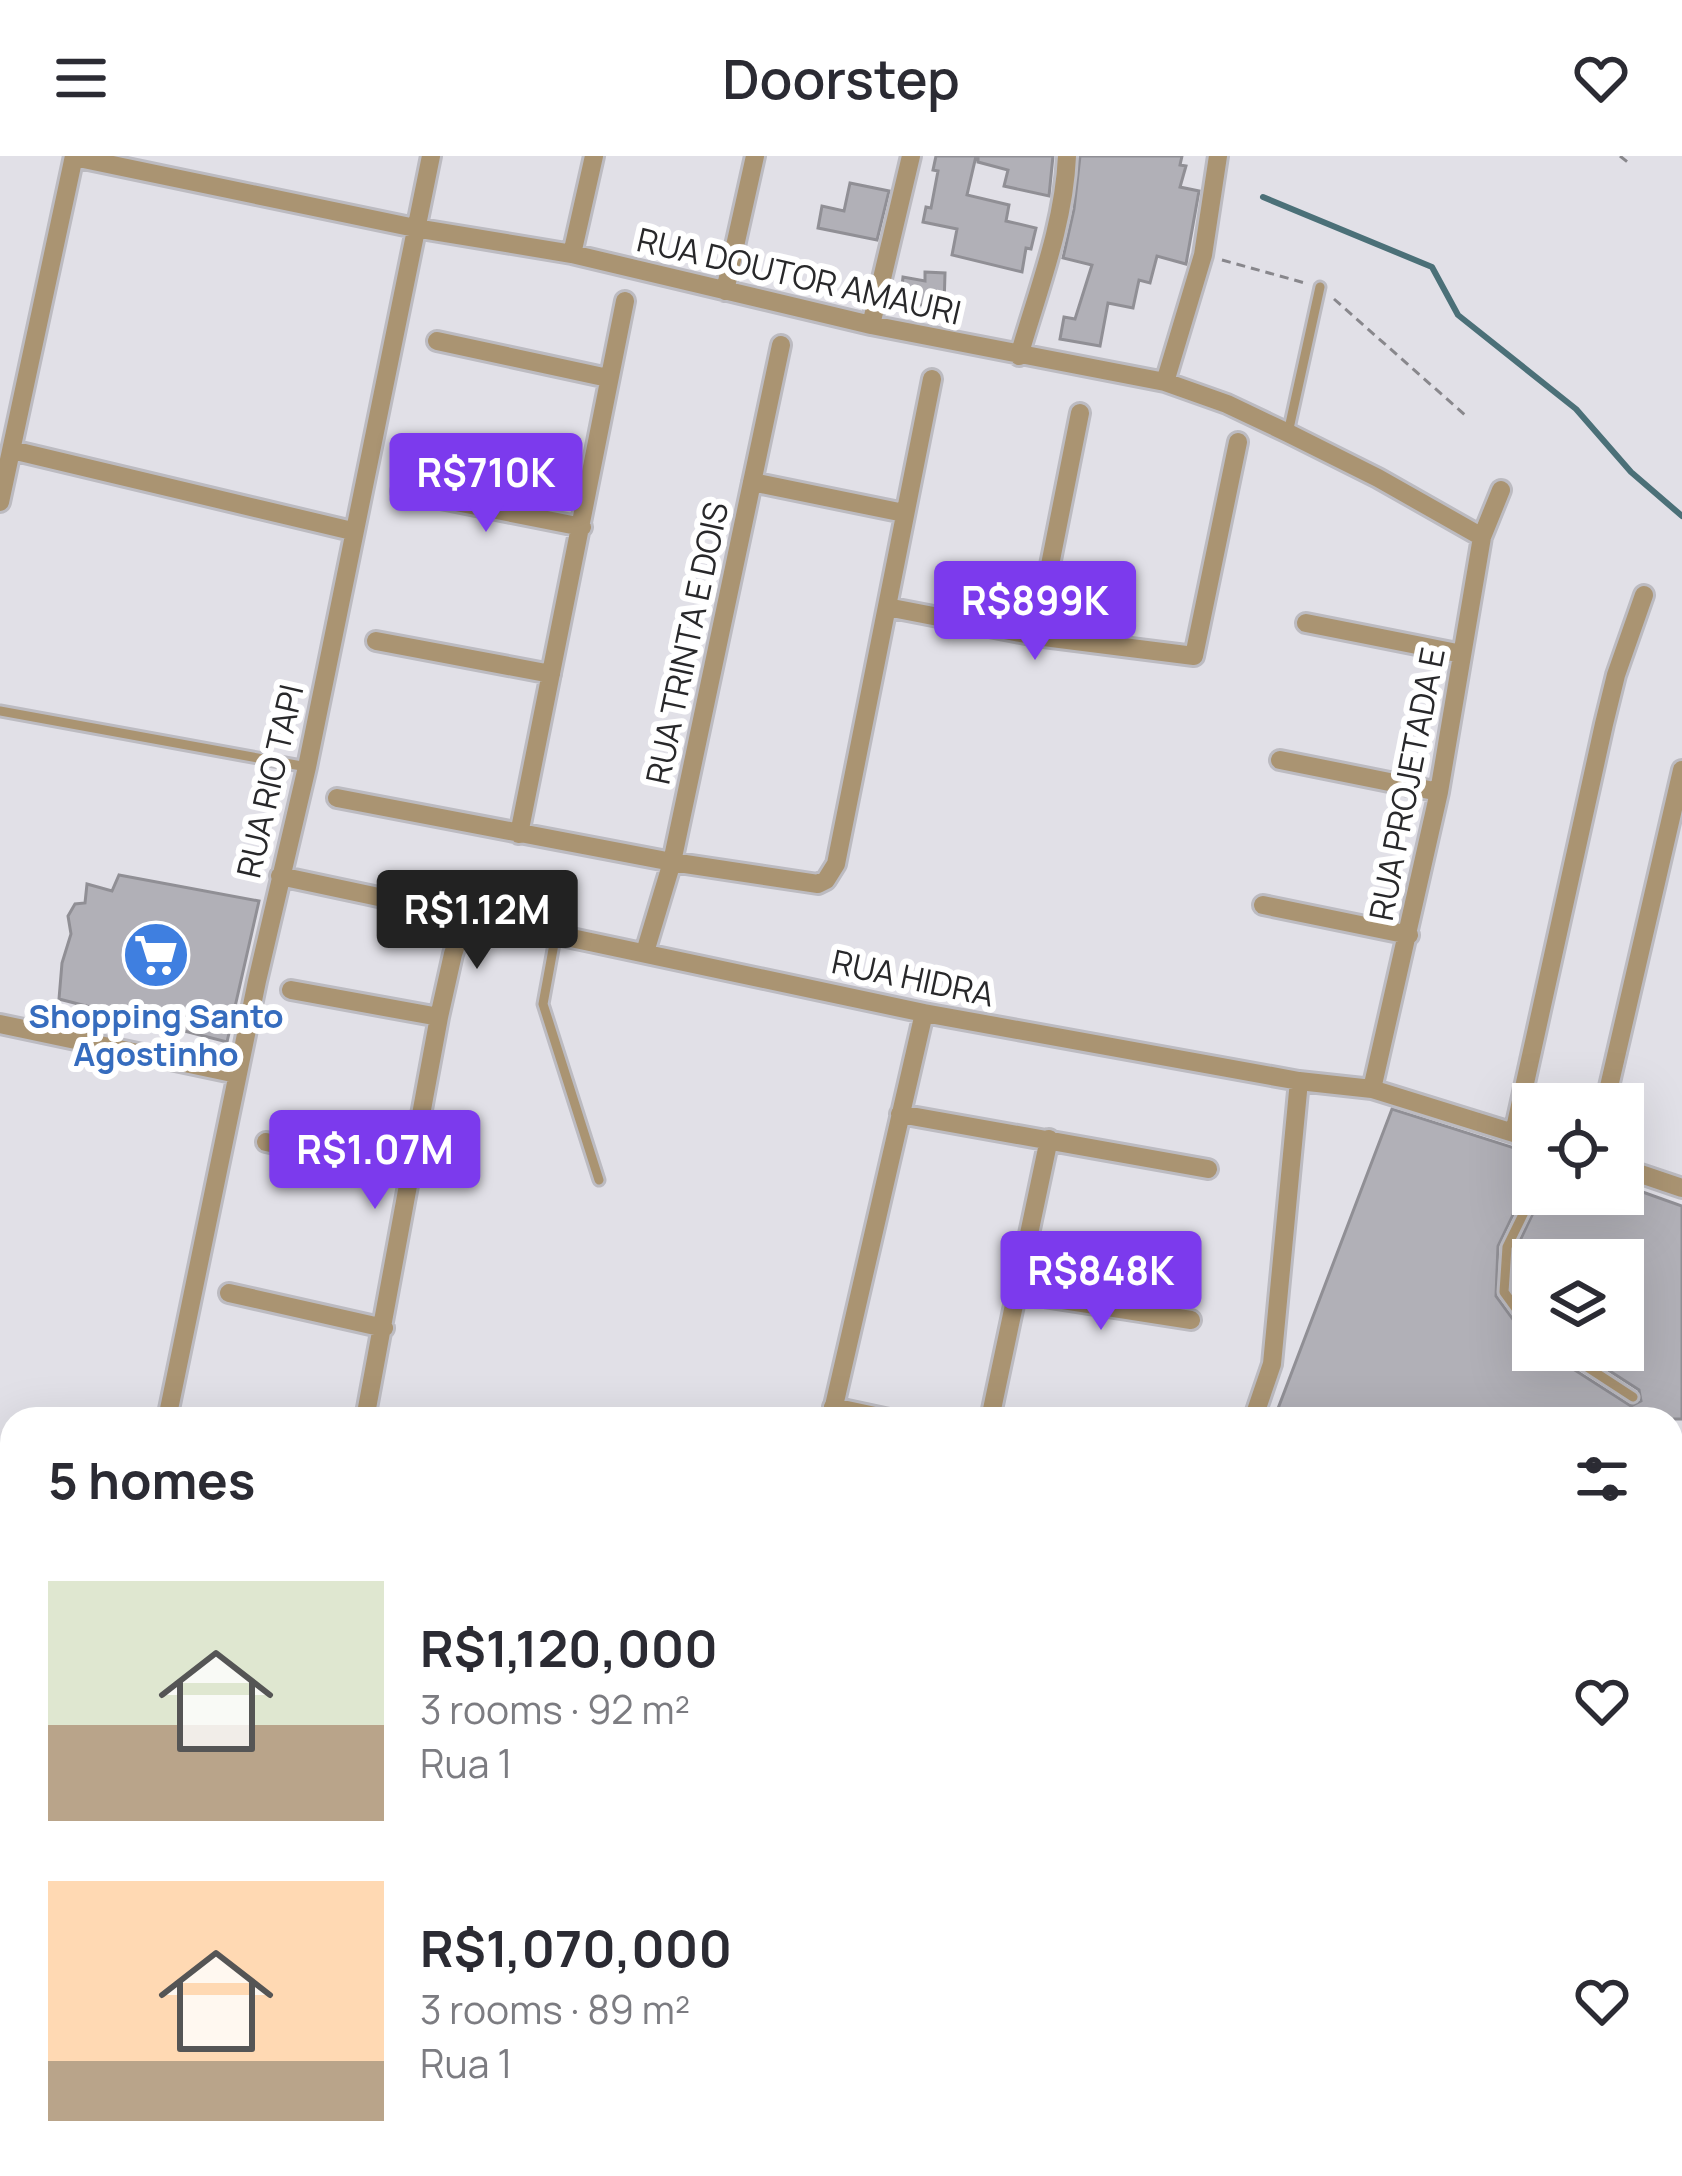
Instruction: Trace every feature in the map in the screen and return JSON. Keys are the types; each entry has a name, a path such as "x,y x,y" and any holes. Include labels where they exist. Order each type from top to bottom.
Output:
{"street":[{"name":"RUA DOUTOR AMAURI","path":"74,156 416,228 572,254 871,325 1165,382 1288,433 1482,537"},
{"path":"0,502 74,156"},
{"name":"RUA RIO TAPI","path":"169,1407 237,1074 307,767 431,156"},
{"path":"572,254 594,156"},
{"path":"725,292 755,156"},
{"path":"871,325 911,156"},
{"path":"1018,356 1055,233 1067,156"},
{"path":"1165,382 1203,255 1218,156"},
{"path":"519,834 625,302"},
{"path":"437,341 608,378"},
{"name":"RUA TRINTA E DOIS","path":"645,952 672,862 781,345"},
{"path":"337,798 672,862 818,884 826,880 836,864 932,379"},
{"path":"1036,636 1080,413"},
{"path":"887,607 1036,636 1194,656 1238,442"},
{"path":"12,450 352,531"},
{"path":"752,482 904,513"},
{"name":"RUA PROJETADA E","path":"1372,1089 1439,792 1482,537 1501,490"},
{"path":"401,491 582,527"},
{"path":"1533,1083 1604,724 1644,595"},
{"path":"1306,623 1462,654"},
{"path":"376,641 551,674"},
{"path":"1280,760 1439,792"},
{"path":"1611,1083 1677,814 1682,770"},
{"name":"RUA HIDRA","path":"280,876 924,1013 1299,1081 1372,1089 1512,1133"},
{"path":"1263,905 1409,935"},
{"path":"368,1407 440,1017 467,914"},
{"path":"291,990 440,1017"},
{"path":"833,1407 924,1013"},
{"path":"0,1024 237,1074"},
{"path":"1257,1407 1272,1364 1299,1081"},
{"path":"900,1114 1208,1169"},
{"path":"992,1407 1049,1139"},
{"path":"266,1142 409,1172"},
{"path":"1644,1175 1682,1188"},
{"path":"229,1293 384,1328"},
{"path":"1018,1293 1191,1320"}],"lane":[{"path":"1288,433 1320,287"},
{"path":"0,711 307,767"},
{"path":"556,932 543,1004 599,1180"},
{"path":"1512,1303 1504,1292 1507,1246 1522,1215"},
{"path":"1594,1371 1634,1397"}],"path":[{"path":"1620,156 1630,164"},
{"path":"1203,255 1320,287 1465,416"}],"building":[{"path":"936,156 976,156 967,195 1009,205 1006,221 1036,228 1022,272 952,255 957,229 923,222 926,207 931,208"},
{"path":"978,156 1053,156 1049,196 1004,186 1008,170 978,162"},
{"path":"1080,156 1182,156 1180,165 1186,166 1180,187 1199,191 1186,264 1157,256 1150,283 1139,280 1133,308 1108,303 1100,346 1060,339 1064,317 1075,319 1092,265 1063,258"},
{"path":"850,183 889,191 877,240 818,228 822,206 844,211"},
{"path":"925,272 945,273 944,307 900,303 903,277 925,281"},
{"name":"Shopping Santo Agostinho","path":"119,875 259,901 227,1042 59,999 71,934 68,916 75,904 85,903 87,884 112,891"},
{"path":"1392,1109 1512,1147 1513,1215 1498,1246 1496,1296 1512,1318 1512,1371 1576,1371 1631,1406 1641,1401 1639,1390 1610,1371 1644,1371 1644,1239 1521,1239 1532,1215 1644,1215 1644,1192 1682,1206 1682,1407 1279,1407"}],"waterway":[{"path":"1263,197 1432,267 1458,315 1576,409 1631,472 1682,516"}],"place":[{"name":"Shopping Santo Agostinho","path":"156,955"}]}
